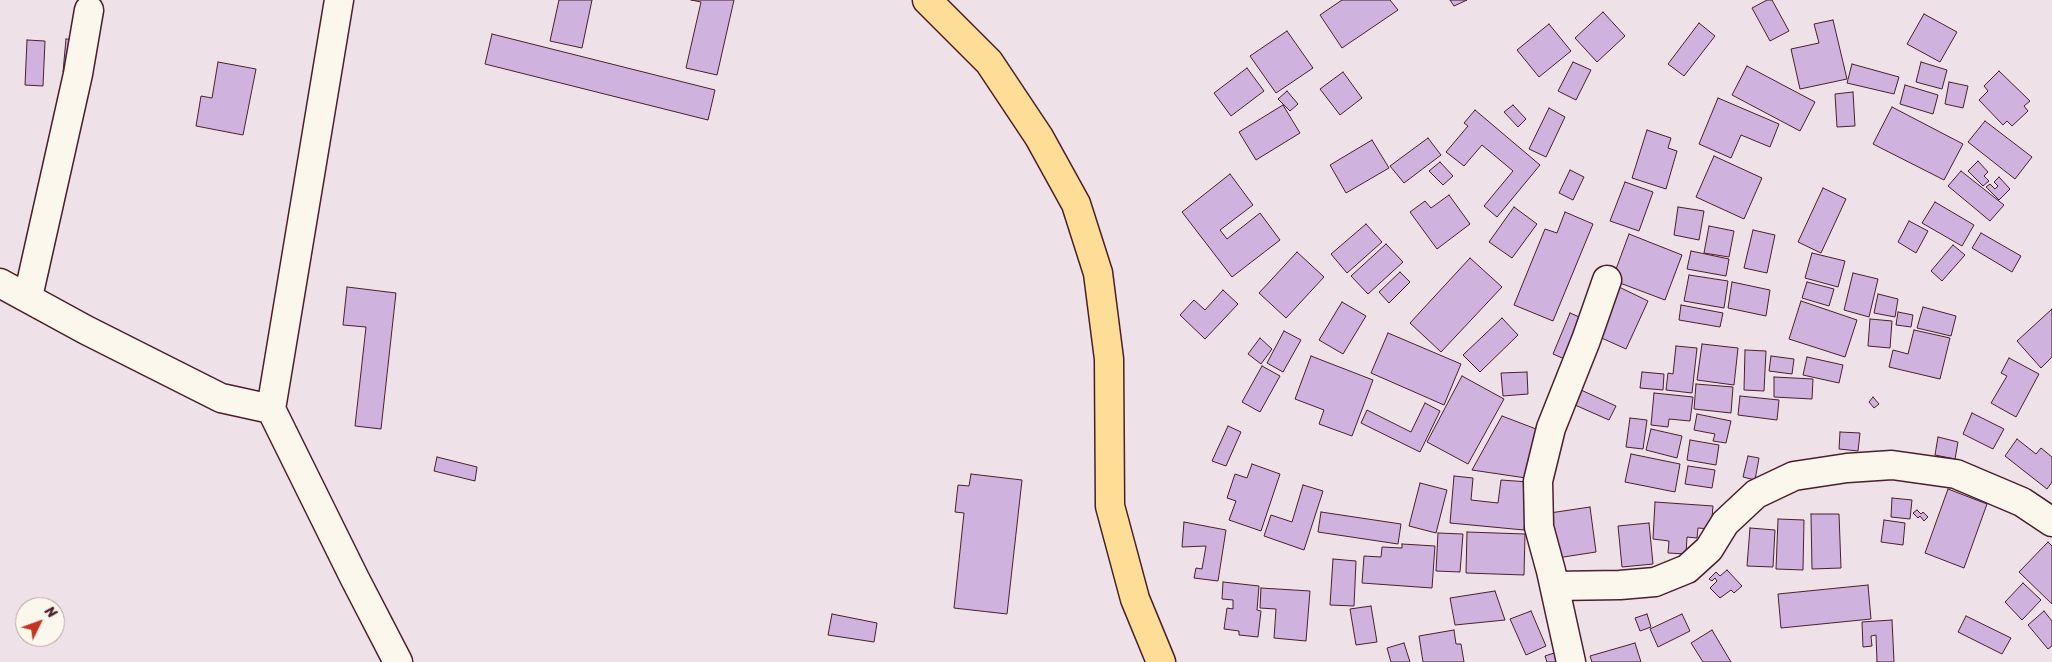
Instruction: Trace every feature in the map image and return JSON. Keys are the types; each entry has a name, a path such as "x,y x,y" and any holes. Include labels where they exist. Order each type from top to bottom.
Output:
{"highway":[{"path":"928,0 988,62 1039,137 1076,204 1098,273 1109,359 1110,506 1135,599 1161,662"}],"street":[{"path":"339,0 271,409 398,662"},
{"path":"28,297 78,74 89,10"},
{"path":"1571,662 1555,586 1539,527 1538,481 1551,428 1586,340 1607,280"},
{"path":"0,283 86,330 221,398 271,409"},
{"path":"1555,586 1620,585 1656,582 1687,569 1708,549 1725,523 1756,494 1794,476 1847,468 1892,465 1956,474 2022,502 2052,522"}],"building":[{"path":"559,0 592,0 582,48 550,41"},
{"path":"691,0 734,0 717,75 686,68 701,2"},
{"path":"1342,0 1390,0 1398,10 1342,48 1320,15"},
{"path":"1450,0 1467,0 1454,6"},
{"path":"1767,0 1772,0 1789,31 1770,41 1752,8"},
{"path":"1603,12 1625,36 1597,62 1575,38"},
{"path":"1924,14 1957,32 1940,62 1907,44"},
{"path":"1833,20 1847,79 1800,89 1791,49 1819,43 1814,24"},
{"path":"1699,23 1715,36 1684,76 1668,64"},
{"path":"1549,24 1571,51 1539,77 1517,50"},
{"path":"1287,31 1313,68 1276,93 1250,56"},
{"path":"492,34 715,90 708,120 485,64"},
{"path":"66,39 78,40 75,73 63,72"},
{"path":"27,40 45,41 43,86 25,85"},
{"path":"218,62 256,69 243,135 196,126 201,96 212,98"},
{"path":"1573,62 1591,70 1576,100 1558,91"},
{"path":"1921,62 1947,70 1942,89 1916,82"},
{"path":"1852,64 1899,77 1894,94 1847,83"},
{"path":"1747,66 1815,102 1800,131 1732,95"},
{"path":"1247,68 1264,91 1231,116 1214,93"},
{"path":"1999,71 2030,101 2024,106 2028,111 2012,126 2007,121 2003,125 1979,100 1988,91 1984,86"},
{"path":"1343,72 1362,98 1340,115 1320,89"},
{"path":"1949,82 1968,86 1963,108 1945,104"},
{"path":"1905,85 1938,95 1933,114 1900,104"},
{"path":"1287,91 1298,104 1290,111 1278,99"},
{"path":"1853,92 1855,126 1837,127 1835,94"},
{"path":"1718,98 1779,124 1770,147 1741,135 1731,158 1699,144"},
{"path":"1283,105 1300,133 1256,160 1239,132"},
{"path":"1513,105 1526,119 1518,127 1504,112"},
{"path":"1892,107 1963,144 1944,180 1873,144"},
{"path":"1549,108 1565,117 1546,157 1529,149"},
{"path":"1475,110 1540,165 1497,217 1484,206 1513,171 1482,145 1464,166 1446,152 1468,126 1464,123"},
{"path":"1985,121 2032,157 2015,179 1968,142"},
{"path":"1647,130 1671,138 1668,148 1677,151 1666,189 1632,178"},
{"path":"1428,138 1441,155 1404,183 1390,166"},
{"path":"1372,140 1389,168 1346,193 1330,165"},
{"path":"1714,156 1762,178 1744,219 1696,197"},
{"path":"1978,161 1988,172 1984,176 1989,181 1983,186 1968,171"},
{"path":"1440,162 1453,176 1443,185 1429,171"},
{"path":"1570,170 1584,177 1573,200 1559,193"},
{"path":"1961,171 2004,205 1990,221 1948,186"},
{"path":"1230,174 1253,205 1220,230 1227,239 1260,213 1280,240 1232,277 1182,212"},
{"path":"1999,177 2010,189 1999,200 1986,187 1990,184 1995,189 1998,186 1994,182"},
{"path":"1625,182 1653,192 1639,231 1610,221"},
{"path":"1823,188 1846,199 1821,253 1798,242"},
{"path":"1449,195 1470,224 1437,249 1410,212 1425,201 1431,208"},
{"path":"1935,202 1974,225 1962,246 1922,223"},
{"path":"1514,207 1537,224 1512,258 1489,242"},
{"path":"1678,207 1704,211 1699,240 1674,235"},
{"path":"1565,212 1593,224 1553,321 1514,305 1545,229 1557,233"},
{"path":"1909,221 1928,231 1916,253 1898,242"},
{"path":"1366,224 1382,242 1347,273 1331,254"},
{"path":"1709,226 1734,231 1729,257 1704,253"},
{"path":"1753,230 1775,235 1767,273 1744,268"},
{"path":"1981,233 2021,256 2012,272 1972,248"},
{"path":"1629,234 1682,255 1665,300 1612,280"},
{"path":"1386,244 1403,262 1368,294 1351,276"},
{"path":"1953,245 1965,255 1942,281 1931,271"},
{"path":"1691,251 1729,259 1726,276 1687,269"},
{"path":"1297,252 1324,277 1286,318 1259,293"},
{"path":"1812,253 1845,261 1838,287 1805,278"},
{"path":"1470,258 1502,287 1441,352 1410,323"},
{"path":"1400,272 1410,282 1389,303 1379,292"},
{"path":"1853,273 1878,279 1869,317 1844,310"},
{"path":"1689,275 1728,281 1724,308 1684,301"},
{"path":"1732,282 1770,290 1766,316 1728,308"},
{"path":"1807,282 1834,289 1829,306 1802,298"},
{"path":"1617,286 1648,301 1626,349 1595,335"},
{"path":"347,287 396,293 381,429 355,426 366,327 343,325"},
{"path":"1223,290 1238,304 1205,339 1180,315 1194,300 1205,310"},
{"path":"1878,294 1898,299 1895,317 1874,313"},
{"path":"1801,301 1857,320 1845,357 1789,339"},
{"path":"1342,302 1366,316 1343,354 1319,340"},
{"path":"1681,305 1723,313 1720,327 1679,320"},
{"path":"1923,307 1956,316 1951,336 1917,328"},
{"path":"2052,309 2052,357 2041,368 2017,341"},
{"path":"1898,312 1913,315 1911,327 1896,325"},
{"path":"1570,313 1584,319 1567,360 1553,354"},
{"path":"1502,318 1518,335 1480,372 1463,355"},
{"path":"1870,319 1892,321 1890,348 1868,346"},
{"path":"1914,330 1950,338 1940,379 1889,367 1893,350 1908,354"},
{"path":"1284,331 1301,340 1283,372 1267,363"},
{"path":"1388,333 1461,364 1444,405 1371,373"},
{"path":"1260,338 1272,349 1261,364 1248,354"},
{"path":"1702,344 1738,348 1734,385 1697,380"},
{"path":"1676,346 1697,348 1692,393 1666,390 1668,373 1673,374"},
{"path":"1745,350 1766,351 1764,391 1744,390"},
{"path":"1311,356 1373,380 1352,436 1319,424 1324,410 1295,399"},
{"path":"1771,356 1794,359 1792,374 1769,371"},
{"path":"1807,357 1843,365 1839,383 1803,375"},
{"path":"2009,358 2039,374 2016,417 1991,403 2007,376 2001,373"},
{"path":"1262,366 1280,376 1260,412 1242,402"},
{"path":"1527,372 1528,394 1503,396 1501,373"},
{"path":"1642,372 1664,374 1663,390 1640,388"},
{"path":"1462,376 1504,399 1468,464 1427,442"},
{"path":"1774,377 1813,379 1812,399 1774,397"},
{"path":"1696,384 1733,387 1731,413 1694,409"},
{"path":"1581,390 1616,406 1609,420 1575,405"},
{"path":"1654,393 1693,397 1690,421 1669,419 1668,427 1651,425"},
{"path":"1740,396 1779,400 1777,420 1738,415"},
{"path":"1873,397 1879,404 1874,408 1869,402"},
{"path":"1425,403 1440,411 1420,452 1361,423 1367,410 1411,432"},
{"path":"1972,413 2004,429 1993,449 1963,434"},
{"path":"1697,414 1731,421 1726,443 1713,441 1715,434 1694,430"},
{"path":"1502,416 1544,432 1526,478 1472,470"},
{"path":"1630,418 1647,420 1643,449 1626,447"},
{"path":"1228,426 1241,432 1226,466 1212,461"},
{"path":"1651,429 1682,436 1677,458 1646,450"},
{"path":"1840,432 1860,433 1858,451 1839,449"},
{"path":"1938,437 1958,442 1955,459 1935,455"},
{"path":"2017,439 2036,454 2041,448 2052,457 2052,482 2047,489 2005,456"},
{"path":"1690,440 1719,445 1716,465 1687,460"},
{"path":"1631,454 1680,464 1675,492 1625,482"},
{"path":"1748,456 1759,458 1755,480 1743,477"},
{"path":"437,457 477,467 475,481 434,471"},
{"path":"1252,464 1280,474 1261,531 1229,520 1236,501 1227,498 1235,474 1247,478"},
{"path":"1688,466 1715,470 1712,488 1685,484"},
{"path":"971,474 1022,480 1007,614 954,608 964,513 955,512 958,485 969,486"},
{"path":"1454,476 1473,478 1471,500 1498,503 1501,480 1529,482 1524,530 1450,523"},
{"path":"1420,483 1447,490 1436,533 1409,526"},
{"path":"1303,485 1323,491 1304,550 1264,536 1271,515 1292,522"},
{"path":"1948,489 1987,504 1964,568 1925,553"},
{"path":"1892,498 1912,500 1910,519 1891,517"},
{"path":"1655,502 1713,506 1711,529 1698,528 1697,538 1687,537 1686,554 1668,553 1669,541 1653,539"},
{"path":"1590,507 1596,552 1557,558 1550,513"},
{"path":"1917,510 1921,514 1923,512 1928,517 1924,521 1920,516 1918,518 1913,513"},
{"path":"1321,512 1401,524 1398,544 1318,532"},
{"path":"1811,514 1839,514 1841,568 1812,569"},
{"path":"1778,519 1804,520 1803,570 1776,569"},
{"path":"1884,520 1905,523 1903,545 1881,542"},
{"path":"1184,522 1226,530 1218,581 1194,578 1196,568 1202,569 1206,546 1182,547"},
{"path":"1649,523 1653,564 1622,567 1618,526"},
{"path":"1750,528 1775,530 1773,567 1747,566"},
{"path":"1467,532 1525,534 1524,575 1466,573"},
{"path":"1438,533 1463,534 1460,572 1436,571"},
{"path":"2048,542 2052,546 2052,604 2019,572"},
{"path":"1402,544 1435,546 1432,588 1362,583 1364,556 1381,557 1382,547 1402,548"},
{"path":"1333,559 1356,561 1354,606 1330,605"},
{"path":"1727,570 1742,586 1734,593 1731,590 1720,598 1710,588 1717,581 1715,578 1712,581 1709,579 1716,572 1720,576"},
{"path":"1223,582 1259,586 1257,610 1261,611 1258,637 1239,635 1239,631 1224,629 1227,608 1233,609 1233,600 1222,599"},
{"path":"2023,583 2041,600 2022,620 2005,602"},
{"path":"1868,585 1871,619 1781,628 1778,594"},
{"path":"1261,588 1310,591 1306,641 1274,638 1276,609 1260,608"},
{"path":"1495,591 1505,620 1455,625 1450,598"},
{"path":"1371,606 1377,642 1356,645 1350,609"},
{"path":"1531,611 1546,646 1526,655 1510,619"},
{"path":"2044,611 2052,621 2052,646 2048,649 2028,625"},
{"path":"832,614 877,623 874,642 828,635"},
{"path":"1647,614 1651,627 1640,631 1635,618"},
{"path":"1682,614 1690,631 1658,647 1650,629"},
{"path":"1966,616 2011,638 2002,654 1958,632"},
{"path":"1892,620 1894,662 1877,662 1876,635 1871,636 1872,646 1863,647 1862,622"},
{"path":"1454,630 1456,644 1461,644 1464,662 1423,662 1419,636"},
{"path":"1712,630 1731,662 1703,662 1691,643"},
{"path":"1404,643 1410,662 1391,662 1387,648"},
{"path":"1635,643 1641,662 1592,662 1590,656"},
{"path":"1560,651 1564,662 1547,662 1545,656"}]}
